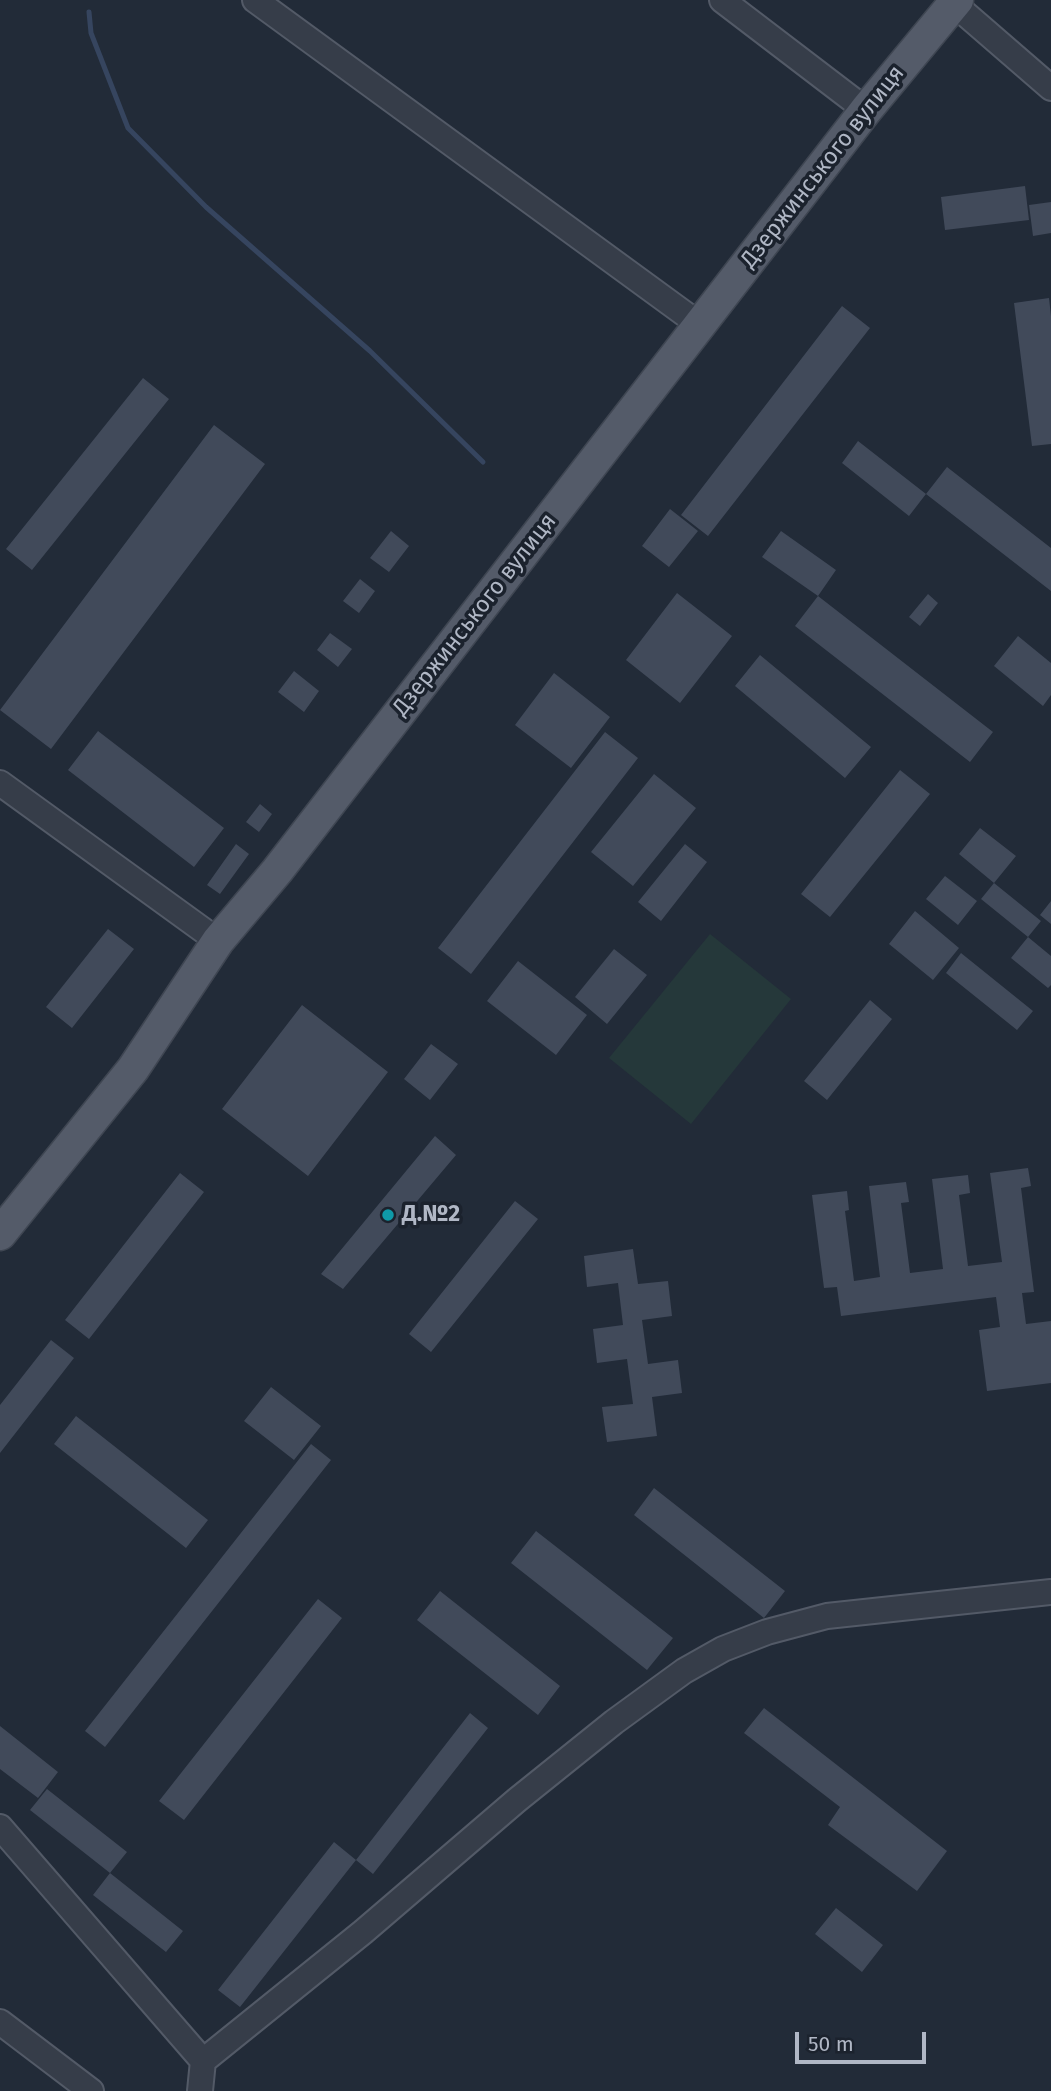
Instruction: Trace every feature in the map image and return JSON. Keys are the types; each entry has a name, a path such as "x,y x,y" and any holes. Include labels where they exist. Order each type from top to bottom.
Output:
{"main road":[{"name":"Дзержинського вулиця","path":"0,1234 133,1069 218,941 277,872 866,110 956,2"}],"street":[{"path":"255,0 699,325"},
{"path":"722,0 866,110"},
{"path":"956,2 1051,88"},
{"path":"0,783 218,941"},
{"path":"200,2091 203,2061 363,1932 517,1800 614,1722 694,1665 767,1632 827,1616 1051,1592"},
{"path":"0,1827 203,2061"},
{"path":"0,2022 91,2091"}],"shaded area":[{"path":"710,934 791,999 691,1124 609,1058"}],"building":[{"path":"1025,186 1029,220 945,230 941,197"},
{"path":"1051,202 1051,233 1033,236 1029,205"},
{"path":"1049,298 1051,444 1032,446 1014,303"},
{"path":"842,306 870,328 708,536 681,515"},
{"path":"143,378 169,399 32,570 6,549"},
{"path":"214,425 265,464 51,749 0,710"},
{"path":"858,441 926,494 909,516 842,463"},
{"path":"947,467 1051,548 1051,591 926,494"},
{"path":"670,509 698,531 669,567 642,546"},
{"path":"391,531 409,546 389,572 370,558"},
{"path":"781,531 836,570 818,596 762,557"},
{"path":"360,579 375,591 359,613 343,601"},
{"path":"677,593 732,636 680,703 626,660"},
{"path":"928,594 938,603 920,626 909,617"},
{"path":"818,596 993,732 970,762 795,626"},
{"path":"330,633 352,649 338,667 317,650"},
{"path":"1018,636 1051,663 1051,695 1043,706 994,666"},
{"path":"760,655 871,747 845,778 735,686"},
{"path":"294,671 319,691 304,712 278,692"},
{"path":"554,673 610,717 571,768 515,725"},
{"path":"98,731 224,828 194,867 68,770"},
{"path":"605,732 638,758 471,974 438,948"},
{"path":"900,770 930,794 830,917 801,894"},
{"path":"654,774 696,808 633,886 591,852"},
{"path":"260,804 272,814 259,832 246,822"},
{"path":"980,828 1016,856 994,883 959,854"},
{"path":"236,844 249,854 220,894 207,885"},
{"path":"685,844 707,862 661,921 638,902"},
{"path":"945,876 977,901 958,925 926,899"},
{"path":"994,883 1041,921 1028,937 981,899"},
{"path":"1051,901 1051,924 1040,915"},
{"path":"915,911 959,948 933,980 889,944"},
{"path":"108,929 134,949 72,1028 46,1007"},
{"path":"1028,937 1051,956 1051,985 1048,988 1011,958"},
{"path":"614,949 647,975 607,1024 575,997"},
{"path":"961,953 1033,1011 1017,1030 946,973"},
{"path":"518,961 587,1015 556,1055 487,1001"},
{"path":"870,1000 892,1019 827,1100 804,1081"},
{"path":"302,1005 388,1072 308,1176 222,1109"},
{"path":"431,1044 458,1064 430,1100 404,1079"},
{"name":"Д.№2","path":"435,1136 456,1155 343,1289 321,1274"},
{"path":"1028,1168 1031,1186 1021,1188 1034,1292 1022,1293 1026,1324 1051,1321 1051,1383 987,1391 979,1330 1000,1327 996,1297 841,1316 837,1287 824,1288 812,1195 847,1191 849,1210 845,1211 854,1281 880,1277 869,1186 906,1182 909,1202 901,1203 910,1273 943,1269 932,1179 968,1175 970,1193 959,1195 968,1266 1002,1262 990,1173"},
{"path":"180,1173 204,1192 89,1339 65,1320"},
{"path":"515,1201 538,1219 431,1352 409,1334"},
{"path":"633,1249 638,1284 668,1281 672,1316 642,1320 648,1364 678,1360 682,1393 652,1397 657,1436 607,1442 602,1407 633,1404 627,1359 597,1363 593,1329 623,1325 618,1283 587,1287 584,1256"},
{"path":"51,1340 74,1358 0,1453 0,1405"},
{"path":"271,1387 321,1426 294,1460 244,1421"},
{"path":"76,1416 208,1520 186,1548 54,1444"},
{"path":"311,1444 331,1460 105,1747 85,1731"},
{"path":"654,1488 785,1591 764,1618 634,1515"},
{"path":"536,1531 673,1638 647,1670 511,1563"},
{"path":"440,1591 560,1686 538,1715 417,1620"},
{"path":"318,1599 342,1618 184,1820 159,1801"},
{"path":"764,1708 947,1851 917,1891 828,1825 840,1807 744,1733"},
{"path":"470,1713 488,1728 373,1874 356,1860"},
{"path":"0,1726 58,1772 38,1798 0,1769"},
{"path":"47,1789 127,1852 110,1873 30,1810"},
{"path":"334,1842 356,1860 240,2007 218,1990"},
{"path":"110,1873 183,1931 166,1952 93,1895"},
{"path":"836,1908 883,1945 862,1972 815,1934"}],"waterway":[{"path":"89,12 91,33 128,128 206,207 370,351 483,462"}],"place":[{"name":"Д.№2","path":"388,1215"}]}
